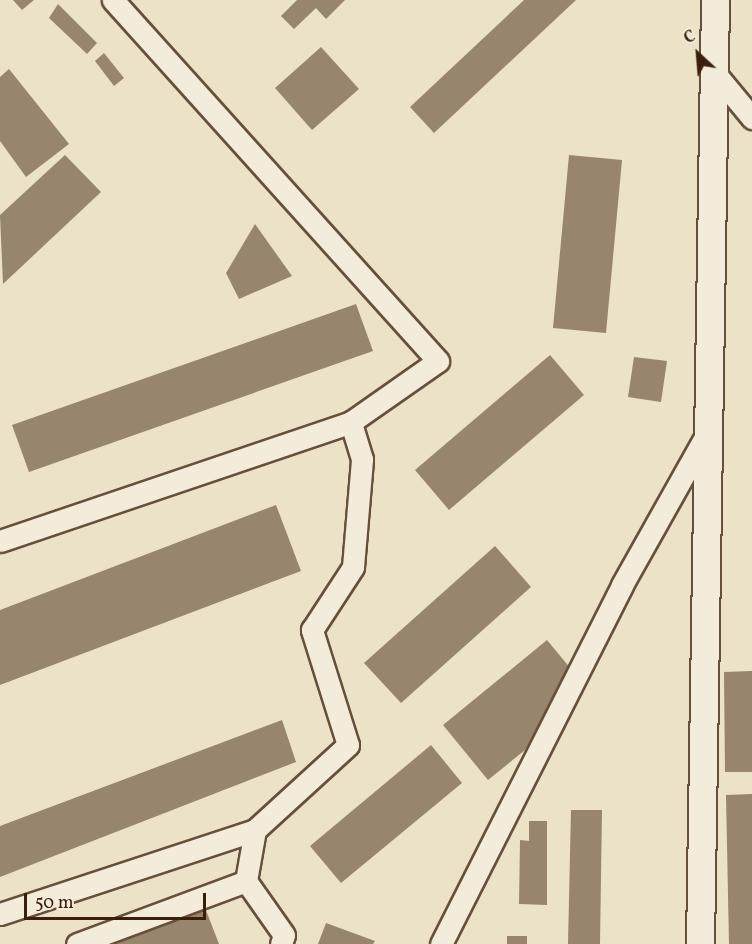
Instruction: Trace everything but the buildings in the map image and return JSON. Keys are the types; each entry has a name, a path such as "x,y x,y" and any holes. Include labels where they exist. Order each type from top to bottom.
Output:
{"street":[{"path":"0,541 351,422 438,361 112,0"},
{"path":"700,944 714,0"},
{"path":"714,72 752,117"},
{"path":"0,914 255,830 348,745 312,630 353,567 362,459 351,422"},
{"path":"441,944 622,585 708,431"},
{"path":"255,830 246,881 284,934 281,944"},
{"path":"77,944 246,881"}]}
